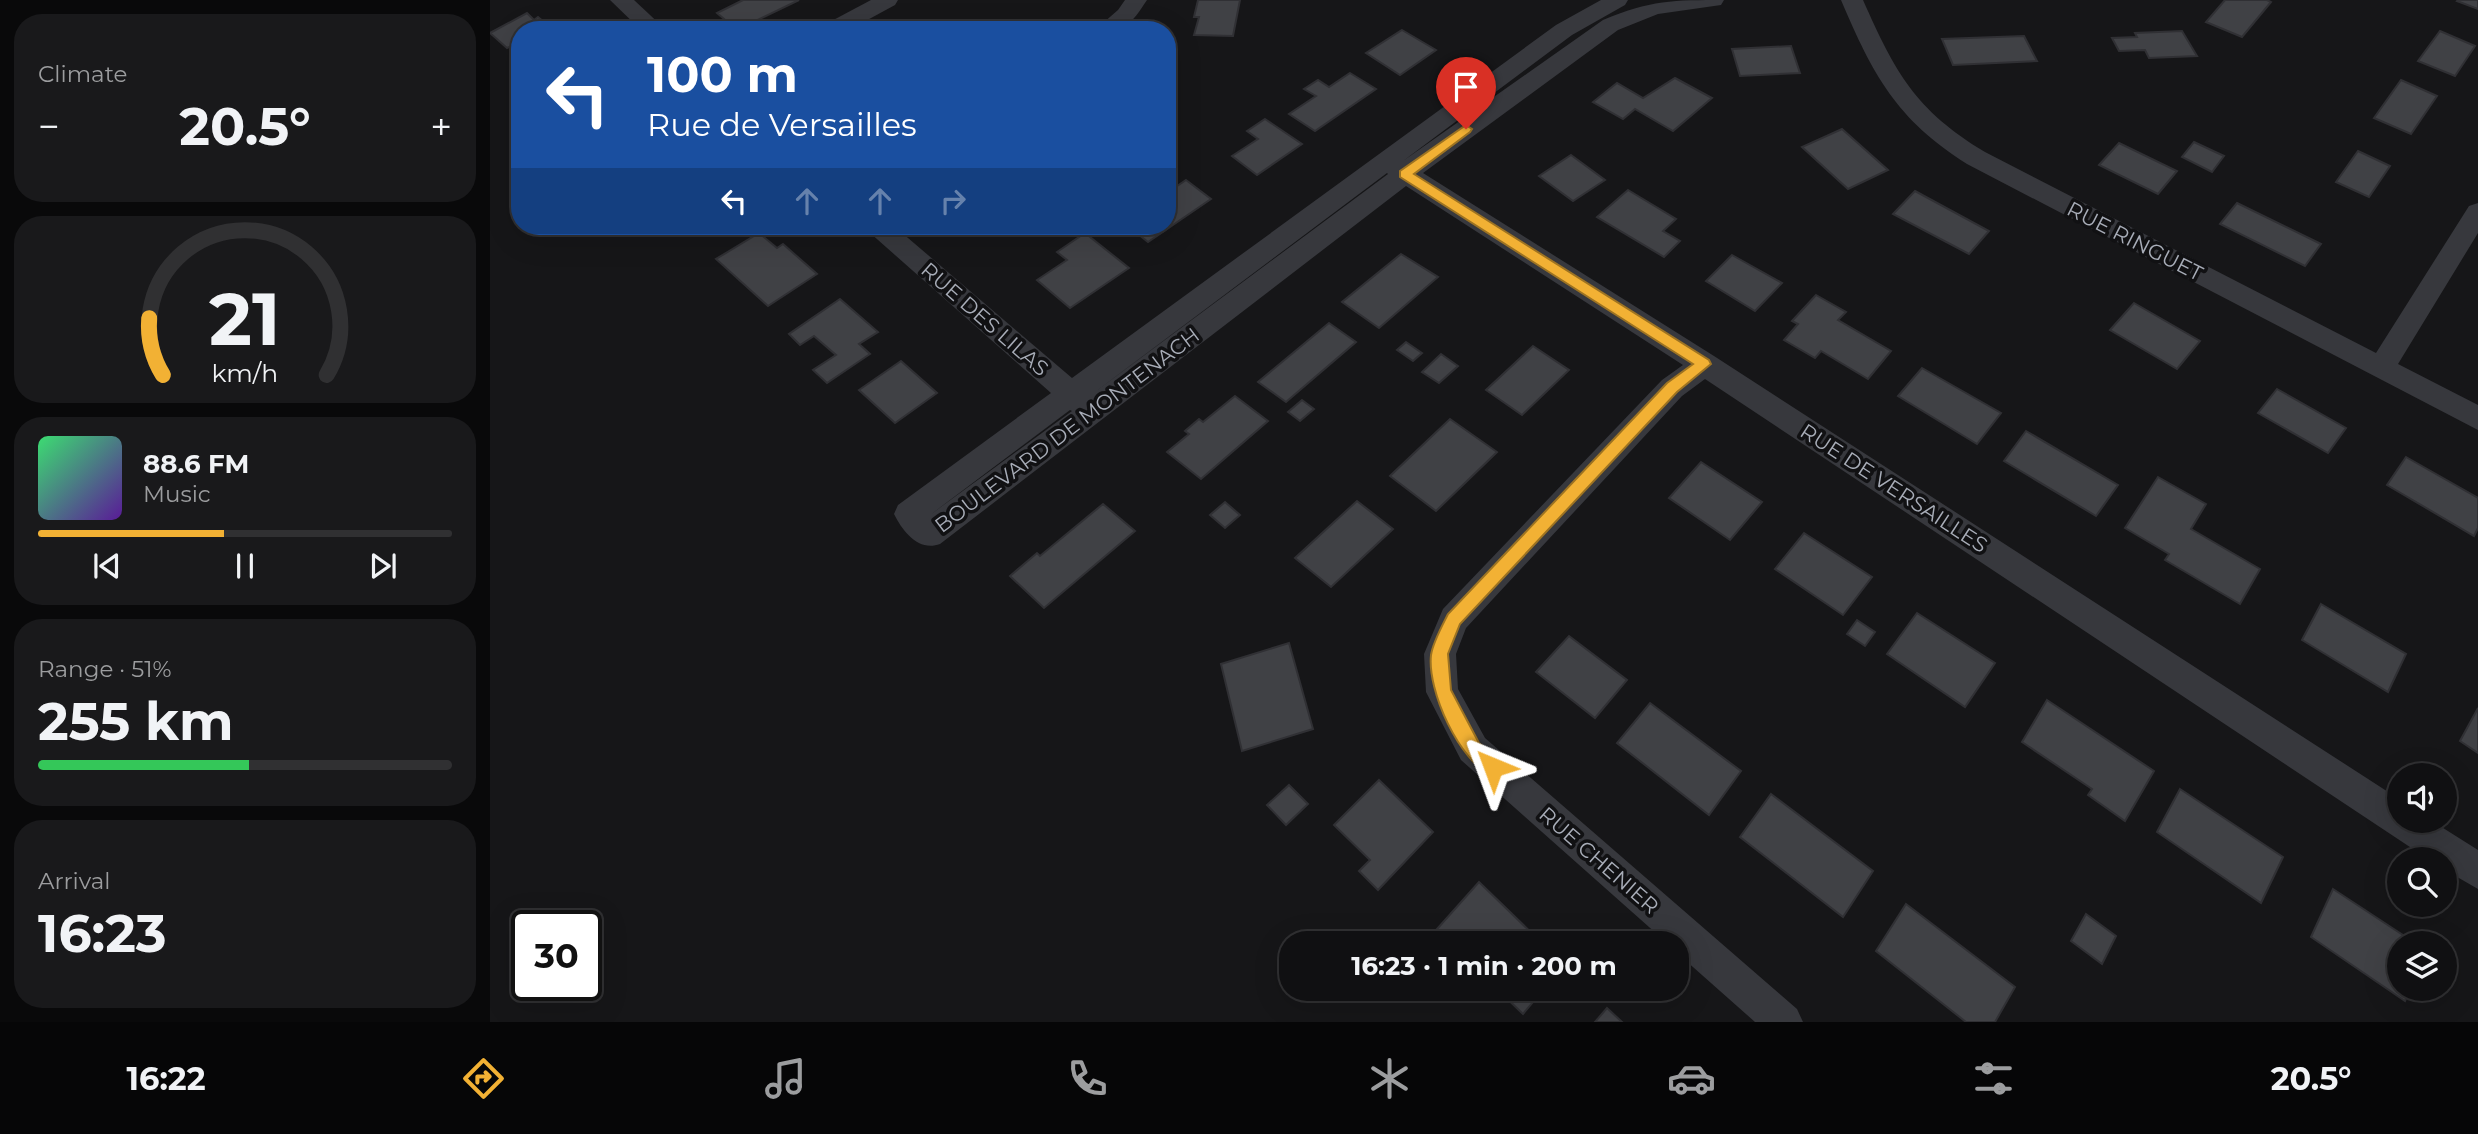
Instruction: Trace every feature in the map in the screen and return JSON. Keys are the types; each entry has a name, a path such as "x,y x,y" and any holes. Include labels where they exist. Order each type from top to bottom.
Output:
{"street":[{"path":"621,0 645,21"},
{"path":"848,21 887,0"},
{"path":"1118,21 1126,15 1136,0"},
{"name":"BOULEVARD DE MONTENACH","path":"1082,403 909,514 929,535 1082,403 1396,168 1564,30 1618,4 1671,4 1713,0"},
{"name":"RUE RINGUET","path":"1852,0 1892,85 1915,113 1946,140 1976,159 2478,418"},
{"name":"RUE DE VERSAILLES","path":"1396,168 1704,364 2387,811"},
{"path":"2381,368 2478,212"},
{"name":"RUE DES LILAS","path":"888,235 1082,403"},
{"name":"RUE CHENIER","path":"1704,364 1672,388 1454,619 1440,654 1443,692 1473,749 1784,1022"},
{"name":"RUE DE VERSAILLES","path":"2420,833 2478,871"}],"building":[{"path":"743,0 799,0 756,21 726,21 717,13"},
{"path":"1198,0 1240,0 1233,36 1194,35 1199,17 1194,17"},
{"path":"2225,0 2271,2 2242,37 2206,22"},
{"path":"2478,0 2478,9 2457,1"},
{"path":"527,13 534,20 538,17 543,21 512,21"},
{"path":"511,22 511,46 507,48 490,33"},
{"path":"1402,30 1436,50 1400,75 1366,53"},
{"path":"2182,31 2197,56 2149,58 2145,50 2119,51 2112,38 2137,37 2135,33"},
{"path":"2440,31 2475,46 2455,76 2418,61"},
{"path":"2024,36 2037,61 1953,65 1942,39"},
{"path":"1791,46 1800,73 1740,76 1732,49"},
{"path":"1350,73 1376,89 1315,131 1289,114 1316,96 1304,89 1318,80 1329,87"},
{"path":"1675,78 1712,98 1673,131 1635,109 1623,119 1593,102 1617,83 1643,98"},
{"path":"2401,80 2437,96 2411,134 2374,118"},
{"path":"1265,119 1302,144 1257,175 1232,156 1258,139 1247,131"},
{"path":"1842,129 1888,170 1848,189 1802,147"},
{"path":"2194,142 2224,156 2212,172 2182,157"},
{"path":"2119,143 2177,171 2158,194 2099,165"},
{"path":"2358,151 2390,166 2369,197 2336,182"},
{"path":"1571,155 1605,180 1573,201 1539,176"},
{"path":"1186,180 1211,199 1176,223 1176,187"},
{"path":"1628,190 1676,219 1663,231 1680,241 1664,257 1597,217"},
{"path":"1915,191 1989,231 1969,254 1893,214"},
{"path":"2237,203 2321,244 2305,266 2220,224"},
{"path":"756,235 761,235 777,248 783,244 817,274 768,306 716,259"},
{"path":"1082,235 1088,235 1129,268 1070,308 1037,280 1067,260 1057,252"},
{"path":"1139,235 1158,235 1148,242"},
{"path":"1401,254 1438,277 1379,328 1342,302"},
{"path":"1732,255 1782,283 1755,311 1706,281"},
{"path":"1816,295 1846,312 1838,320 1891,351 1868,379 1821,351 1815,358 1784,340 1798,324 1792,321"},
{"path":"840,299 878,332 859,344 870,354 827,383 813,370 836,355 814,336 800,345 789,334"},
{"path":"2134,303 2200,341 2177,369 2110,330"},
{"path":"1329,323 1356,342 1286,402 1258,382"},
{"path":"1406,342 1422,353 1413,361 1397,350"},
{"path":"1533,346 1569,370 1522,415 1486,390"},
{"path":"1441,354 1458,366 1439,383 1422,372"},
{"path":"901,361 937,393 895,423 859,390"},
{"path":"1922,368 2001,413 1977,444 1898,396"},
{"path":"2277,389 2346,428 2328,453 2258,413"},
{"path":"1235,396 1268,421 1201,479 1167,452 1189,434 1185,431 1199,419 1203,422"},
{"path":"1302,400 1314,409 1300,421 1288,412"},
{"path":"1450,419 1497,452 1436,511 1390,476"},
{"path":"2026,431 2118,485 2096,516 2004,461"},
{"path":"2406,457 2478,498 2478,528 2474,536 2387,485"},
{"path":"1701,462 1762,502 1730,540 1669,498"},
{"path":"2158,477 2206,504 2191,529 2260,569 2240,604 2165,560 2169,554 2125,528"},
{"path":"1357,501 1393,529 1331,587 1295,558"},
{"path":"1225,502 1240,515 1225,528 1210,515"},
{"path":"1103,504 1135,531 1044,608 1010,576 1037,553 1040,556"},
{"path":"1804,533 1872,577 1843,615 1775,569"},
{"path":"2321,604 2406,654 2388,692 2302,640"},
{"path":"1917,613 1995,663 1965,707 1887,654"},
{"path":"1857,620 1875,632 1865,646 1847,634"},
{"path":"1569,636 1627,680 1595,718 1536,672"},
{"path":"1289,643 1313,729 1242,751 1221,664"},
{"path":"2047,700 2154,771 2125,821 2088,795 2092,789 2022,742"},
{"path":"1650,703 1741,771 1709,815 1617,743"},
{"path":"2478,708 2478,753 2460,741"},
{"path":"1379,780 1433,832 1378,890 1359,871 1370,860 1334,825"},
{"path":"1289,785 1308,804 1286,825 1267,805"},
{"path":"2180,789 2283,857 2261,903 2157,832"},
{"path":"1771,794 1873,871 1843,917 1740,837"},
{"path":"1479,882 1530,931 1439,931 1437,929"},
{"path":"2333,889 2397,931 2387,931 2387,989 2311,937"},
{"path":"1906,904 2015,987 1995,1022 1966,1022 1876,951"},
{"path":"2086,914 2116,936 2102,964 2071,941"},
{"path":"1509,1001 1534,1001 1523,1014"},
{"path":"1607,1008 1622,1022 1595,1022"}],"route":[{"path":"1466,129 1405,174 1704,364 1672,388 1454,619 1440,654 1443,692 1473,749 1493,767"}]}
